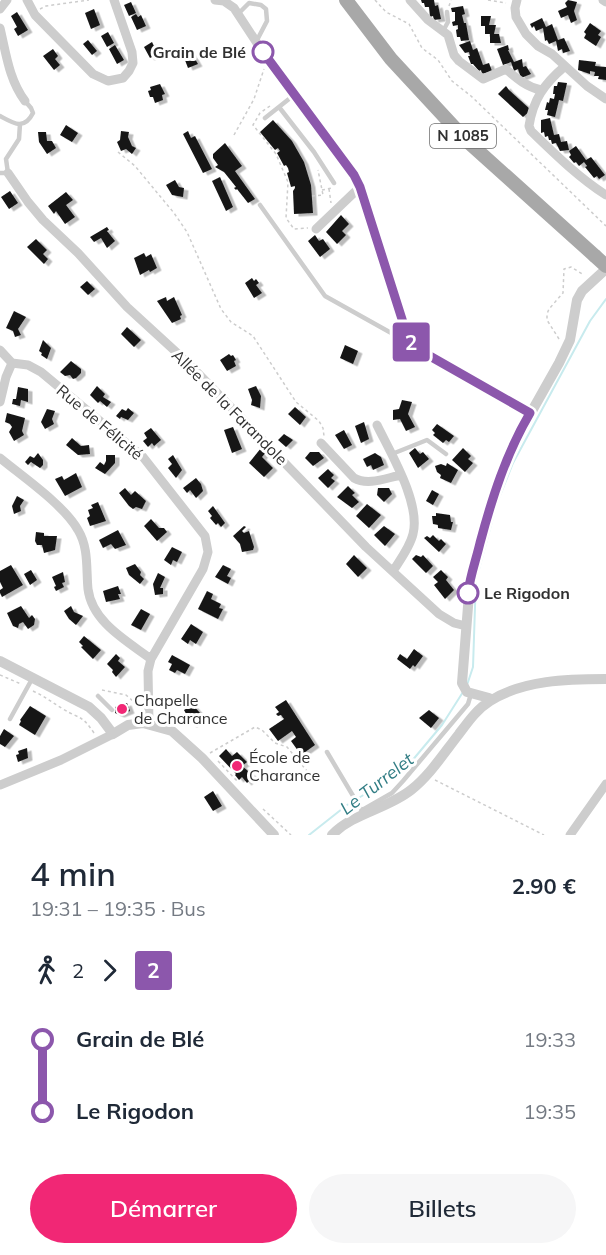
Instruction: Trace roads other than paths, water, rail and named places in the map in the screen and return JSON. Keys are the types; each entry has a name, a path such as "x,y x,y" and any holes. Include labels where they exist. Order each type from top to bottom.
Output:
{"main road":[{"name":"N 1085","path":"346,0 391,59 466,140 606,267"}],"street":[{"path":"0,9 7,0"},
{"path":"27,0 35,15 93,74 108,81 123,78 133,63 132,52 114,0"},
{"path":"215,0 224,1 234,8 268,60 354,175 360,187 408,338 421,351 530,413"},
{"path":"410,0 428,20 448,34 459,61 475,75 483,79 506,69 516,79 541,90"},
{"path":"516,3 516,17 526,34 538,46 552,54 564,68 606,99"},
{"path":"0,28 12,79 16,90 25,101"},
{"path":"564,68 548,80 541,90 530,120 531,131 580,177 606,195"},
{"name":"Allée de la Farandole","path":"4,173 43,220 127,307 187,362 366,547 439,614 454,623 466,626"},
{"path":"312,228 360,187"},
{"path":"491,700 467,691 462,679 472,568 490,506 510,450 570,340 576,300 606,267"},
{"path":"0,350 12,363 0,402"},
{"name":"Rue de Félicité","path":"12,363 28,365 41,372 143,457 205,537 208,552 204,569 151,659 148,670 149,723"},
{"path":"376,424 410,498 414,523 414,533 393,571"},
{"path":"321,443 354,478 360,481 367,482 401,475"},
{"path":"0,458 60,509 77,528 83,539 89,597 96,613 151,659"},
{"path":"0,661 82,702 96,712 113,734"},
{"path":"332,835 362,813 400,798 427,775 474,715 491,700 515,690 543,683 606,678"},
{"path":"0,785 61,760 128,725 149,723 172,731 202,758 274,835"},
{"path":"570,835 606,784"}],"lane":[{"path":"238,15 249,3 261,5 266,9 267,21 256,42"},
{"path":"443,31 448,22 447,12"},
{"path":"265,118 294,94"},
{"path":"0,116 9,123 20,124 30,120 33,113 25,101"},
{"path":"281,105 334,183"},
{"path":"4,173 6,159 19,139 20,124"},
{"path":"260,205 325,296 393,334 403,339 408,338"},
{"path":"391,454 427,440 446,454"},
{"path":"10,718 33,678"},
{"path":"327,752 362,813 392,793 403,781 468,704 467,691"},
{"path":"98,696 112,710"},
{"path":"96,712 106,702"}],"waterway":[{"name":"Le Turrelet","path":"479,569 497,503 513,463 590,321 606,299"},
{"name":"Le Turrelet","path":"467,685 473,667 476,577"},
{"name":"Le Turrelet","path":"309,835 347,805 380,785 411,762 442,725 463,692"}],"place":[{"name":"Grain de Blé","path":"263,52"},
{"name":"Le Rigodon","path":"468,593"},
{"name":"Chapelle de Charance","path":"122,709"},
{"name":"École de Charance","path":"237,766"}]}
